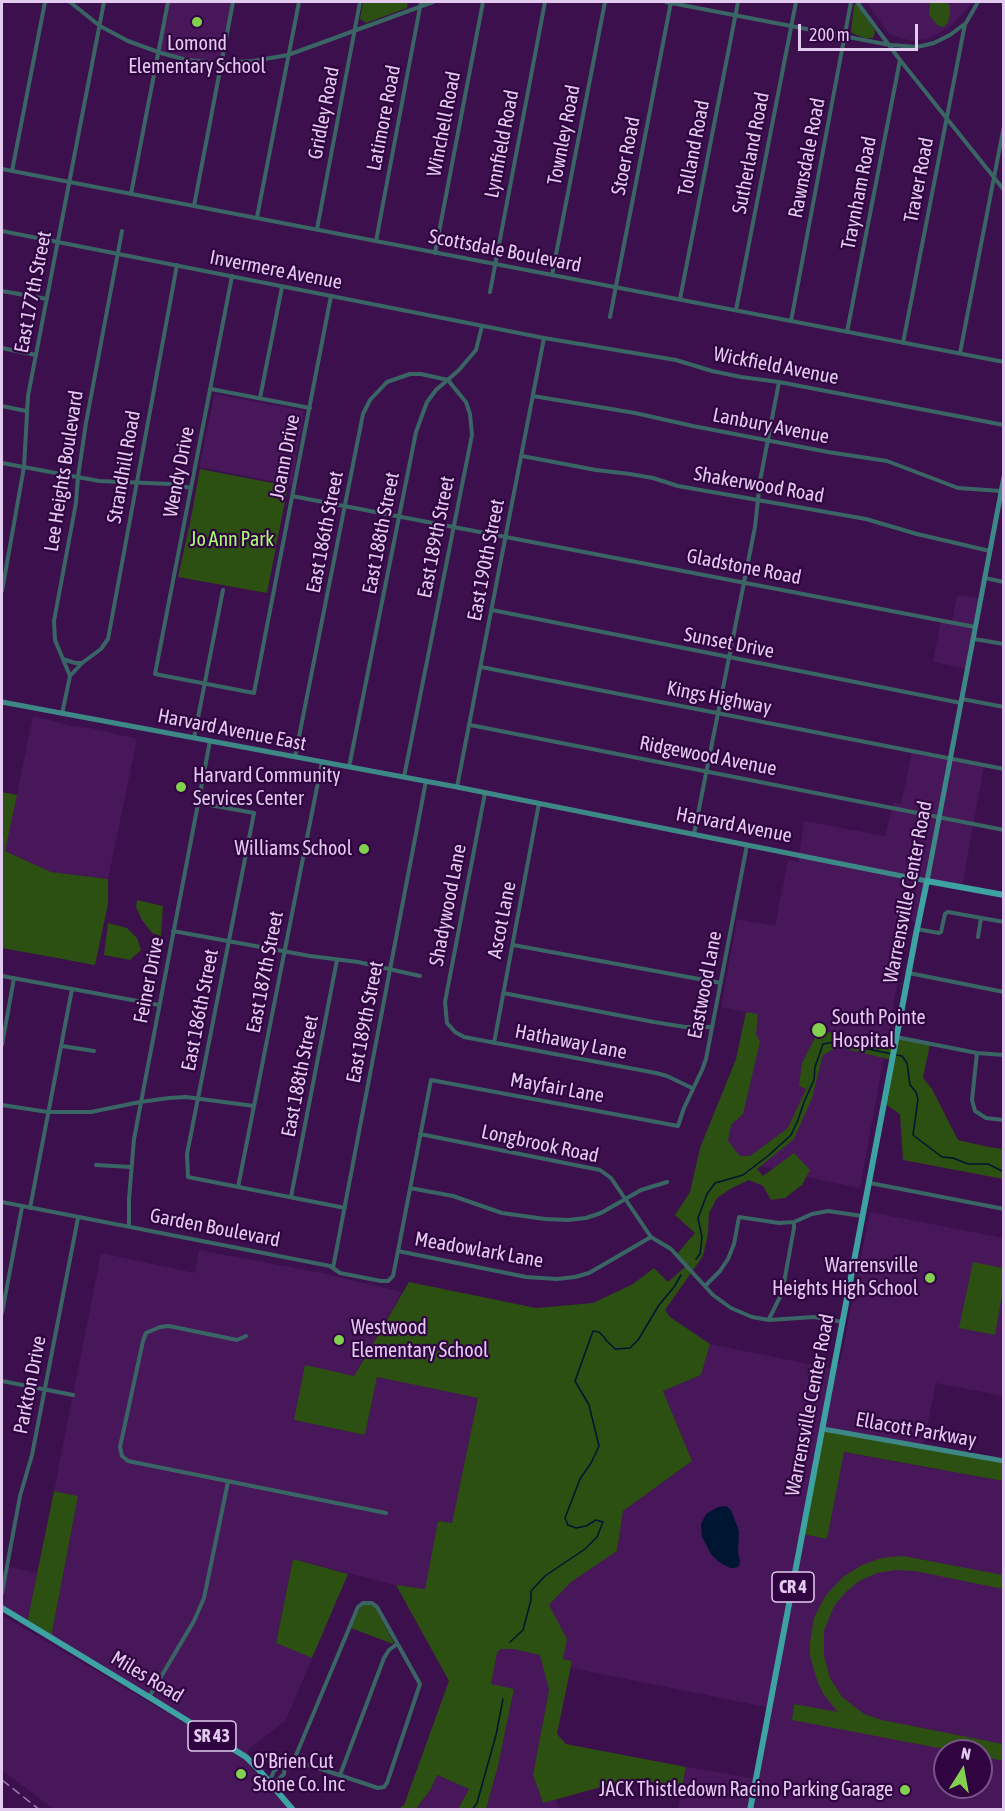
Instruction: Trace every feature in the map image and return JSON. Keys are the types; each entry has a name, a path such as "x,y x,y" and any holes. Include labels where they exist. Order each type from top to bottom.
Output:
{"main road":[{"name":"Warrensville Center Road","path":"750,1809 1004,477"},
{"name":"Harvard Avenue East","path":"2,702 458,787"},
{"name":"Harvard Avenue","path":"458,787 1004,895"},
{"name":"Ellacott Parkway","path":"822,1429 1004,1461"},
{"name":"Miles Road","path":"2,1608 246,1757 293,1809"}],"street":[{"path":"12,171 45,2"},
{"path":"70,2 100,26 128,41 187,60 221,62 253,61 288,56 421,4 433,2"},
{"name":"East 177th Street","path":"2,591 24,466 26,411 104,2"},
{"path":"131,194 168,2"},
{"path":"194,206 233,2"},
{"path":"257,217 299,2"},
{"name":"Gridley Road","path":"317,229 360,2"},
{"path":"414,2 421,4"},
{"name":"Winchell Road","path":"435,253 483,2"},
{"name":"Lynnfield Road","path":"490,292 545,2"},
{"name":"Townley Road","path":"552,275 605,2"},
{"path":"670,2 890,45 917,47 934,43 950,35 966,23 978,2"},
{"name":"Stoer Road","path":"610,317 670,2"},
{"name":"Tolland Road","path":"680,299 738,2"},
{"name":"Sutherland Road","path":"736,310 796,2"},
{"name":"Rawnsdale Road","path":"791,321 851,2"},
{"path":"857,2 946,119 1004,190"},
{"name":"Latimore Road","path":"376,241 421,4"},
{"name":"Traver Road","path":"903,342 966,23"},
{"name":"Traynham Road","path":"847,332 900,60"},
{"path":"960,353 1004,126"},
{"name":"Scottsdale Boulevard","path":"2,169 1004,362"},
{"name":"Invermere Avenue","path":"2,231 544,338"},
{"name":"Lee Heights Boulevard","path":"70,676 55,640 54,621 76,503 86,423 122,231"},
{"name":"Strandhill Road","path":"70,676 82,663 101,649 108,639 177,265"},
{"name":"Wendy Drive","path":"205,684 155,674 232,276"},
{"path":"260,398 282,287"},
{"path":"2,291 47,299"},
{"name":"Joann Drive","path":"205,684 254,693 331,296"},
{"name":"East 188th Street","path":"350,767 421,415 436,390 470,359 476,350 482,326"},
{"name":"Wickfield Avenue","path":"544,338 645,354 676,360 712,371 1004,424"},
{"name":"East 190th Street","path":"458,787 544,338"},
{"path":"2,348 36,355"},
{"name":"East 186th Street","path":"295,757 363,414 370,400 387,382 410,374 448,380"},
{"name":"East 189th Street","path":"404,777 472,435 472,422 465,402 448,380"},
{"path":"694,834 730,658 779,382"},
{"path":"211,389 310,408"},
{"name":"Lanbury Avenue","path":"533,396 886,461 958,489 1001,491"},
{"path":"2,406 26,411"},
{"name":"Shakerwood Road","path":"522,456 653,478 678,486 866,519 990,551"},
{"path":"2,463 78,477 137,484 171,484 191,488"},
{"name":"Gladstone Road","path":"292,496 976,627"},
{"path":"996,515 1003,516"},
{"path":"985,579 1004,582"},
{"path":"194,738 223,590"},
{"name":"Sunset Drive","path":"492,610 730,658 1004,707"},
{"path":"974,639 1004,644"},
{"path":"62,659 82,663"},
{"name":"Kings Highway","path":"481,667 1004,769"},
{"path":"62,714 70,676"},
{"name":"Ridgewood Avenue","path":"470,725 1004,830"},
{"name":"Feiner Drive","path":"129,1227 131,1167 140,1102 210,741"},
{"name":"East 187th Street","path":"238,1187 322,762"},
{"name":"East 189th Street","path":"333,1268 426,781"},
{"name":"Shadywood Lane","path":"447,1023 445,1002 485,793"},
{"name":"East 186th Street","path":"199,803 254,813 188,1154 188,1177 238,1187"},
{"name":"Ascot Lane","path":"494,1043 539,803"},
{"name":"Eastwood Lane","path":"678,1125 692,1088 702,1070 747,845"},
{"path":"917,929 941,932 945,914 948,912 1003,922 1004,916"},
{"path":"978,937 981,918"},
{"path":"173,932 284,952 358,962 420,976"},
{"path":"513,945 720,983"},
{"name":"East 188th Street","path":"291,1197 337,960"},
{"path":"909,973 1004,992"},
{"path":"2,976 159,1005"},
{"path":"2,1045 14,978"},
{"path":"30,1208 72,989"},
{"path":"503,993 654,1022 685,1027 712,1027"},
{"name":"Hathaway Lane","path":"447,1023 455,1032 464,1037 656,1073 692,1088"},
{"path":"897,1037 977,1053 1004,1055"},
{"path":"62,1046 94,1051"},
{"path":"977,1053 972,1100 975,1111 986,1118 1004,1120"},
{"name":"Mayfair Lane","path":"420,1134 431,1080 678,1125"},
{"path":"2,1104 48,1112 91,1112 169,1098 198,1098 254,1106"},
{"path":"398,1251 420,1134"},
{"name":"Longbrook Road","path":"420,1134 600,1170 611,1178 651,1237 671,1249 705,1286 731,1308 752,1317 769,1320 814,1317 843,1322"},
{"path":"96,1165 131,1167"},
{"path":"410,1188 453,1196 502,1213 545,1220 568,1220 601,1213 641,1190 667,1182"},
{"path":"870,1183 1004,1209"},
{"path":"238,1187 345,1208"},
{"name":"Garden Boulevard","path":"2,1203 333,1268 340,1273 381,1281 388,1281 393,1276 398,1251"},
{"path":"2,1313 22,1207"},
{"path":"705,1286 728,1259 740,1217 771,1223 794,1222 828,1211 863,1216"},
{"name":"Parkton Drive","path":"2,1593 20,1496 32,1455 78,1218"},
{"path":"769,1320 783,1288 794,1222"},
{"name":"Meadowlark Lane","path":"398,1251 526,1277 557,1279 589,1272 651,1237"},
{"path":"246,1336 237,1340 169,1326 146,1333 142,1341 120,1447 122,1456 128,1461 386,1513"},
{"path":"2,1381 73,1395"},
{"path":"149,1697 194,1621 204,1598 228,1482"},
{"path":"285,1767 284,1774 279,1779 270,1781 274,1771 294,1760 358,1607 362,1603 373,1603 420,1684 388,1781 382,1788 378,1788 294,1760"},
{"path":"340,1775 382,1661 387,1652 397,1644"}],"shaded area":[{"path":"168,2 233,2 221,62 187,60 158,51"},
{"path":"866,2 971,2 949,27 930,38 912,41 890,35"},
{"path":"215,394 304,411 292,485 199,467"},
{"path":"957,595 981,599 968,669 933,662 941,620 952,622"},
{"path":"33,716 137,739 108,879 51,872 5,851"},
{"name":"South Pointe Hospital","path":"912,752 984,765 962,887 927,881 918,922 909,920 860,1188 787,1173 711,1152 751,1013 721,1007 737,919 775,926 788,860 798,862 804,821 885,836 893,803 901,804"},
{"path":"870,1212 1003,1238 1003,1396 936,1383 923,1447 819,1448 1003,1481 1003,1809 678,1809 686,1767 756,1779 770,1708 571,1668 572,1661 563,1659 549,1605 571,1582 617,1551 623,1511 692,1461 663,1391 701,1375 710,1344 833,1369 835,1363 840,1364"},
{"path":"199,1250 322,1273 402,1292 354,1376 294,1420 365,1435 377,1377 478,1398 452,1524 438,1521 425,1589 395,1585 293,1559 276,1642 312,1658 286,1720 249,1749 246,1757 51,1638 78,1496 54,1491 101,1253 195,1273"},
{"path":"7,1566 37,1573 27,1623 2,1609 2,1571 5,1572"},
{"path":"2,1615 243,1758 288,1809 54,1809 2,1770"},
{"path":"501,1649 540,1654 549,1690 533,1775 543,1802 556,1800 560,1809 486,1810 514,1689 490,1685 497,1653"},
{"path":"436,1775 469,1789 458,1809 416,1810 431,1789"}],"green space":[{"path":"363,2 408,2 407,8 366,23 360,19"},
{"path":"930,2 944,2 950,5 948,22 944,27 938,26 929,15"},
{"path":"857,4 874,29 873,38 865,38 851,32 854,5"},
{"name":"Jo Ann Park","path":"200,469 288,486 267,593 178,577"},
{"path":"2,792 17,795 5,851 51,872 108,879 108,904 95,965 2,948"},
{"path":"137,900 163,906 161,936 152,933 142,920 136,907"},
{"path":"108,923 127,928 137,938 141,950 130,960 104,955"},
{"path":"746,1012 758,1014 756,1034 760,1042 743,1114 731,1125 728,1141 740,1156 750,1156 788,1128 806,1089 799,1086 802,1063 819,1030 894,1046 896,1037 930,1044 923,1078 932,1089 958,1140 1003,1149 1003,1179 903,1160 900,1114 884,1103 892,1060 838,1047 823,1055 812,1098 794,1139 757,1169 763,1176 794,1153 810,1170 802,1185 785,1198 771,1200 763,1186 749,1180 717,1198 709,1213 708,1234 703,1256 665,1310 670,1317 710,1344 701,1375 663,1391 692,1461 623,1511 617,1551 571,1582 549,1605 567,1639 563,1659 572,1661 557,1734 566,1744 686,1767 682,1787 656,1782 612,1784 543,1803 533,1775 549,1690 540,1655 513,1649 501,1649 497,1653 491,1684 514,1689 498,1766 486,1809 458,1809 469,1789 437,1775 431,1789 416,1809 398,1809 404,1805 449,1681 396,1585 425,1589 438,1521 452,1523 478,1398 377,1377 365,1435 294,1420 305,1365 354,1376 409,1282 536,1308 593,1303 633,1284 654,1268 668,1282 686,1266 676,1255 695,1233 675,1215 690,1192 700,1148 736,1059"},
{"path":"973,1262 1003,1268 1003,1289 995,1335 959,1328"},
{"path":"823,1429 1003,1461 1003,1481 844,1452 827,1539 803,1534"},
{"path":"54,1491 78,1496 51,1638 27,1623"},
{"path":"903,1556 1003,1575 1003,1589 915,1571 895,1570 877,1573 859,1581 834,1606 824,1631 824,1656 830,1678 842,1697 864,1714 882,1720 978,1739 933,1739 933,1747 792,1720 794,1704 838,1712 824,1695 818,1683 810,1656 814,1618 826,1595 843,1577 862,1565 882,1558"},
{"path":"293,1559 348,1574 312,1658 276,1643"},
{"path":"364,1604 371,1604 375,1607 393,1644 351,1628"},
{"path":"993,1742 1003,1744 1003,1761 993,1759"}],"water":[{"path":"726,1506 731,1510 739,1531 740,1561 739,1566 735,1568 719,1562 711,1554 702,1537 701,1524 706,1514 718,1507"}],"waterway":[{"path":"696,1259 700,1254 702,1237 698,1218 707,1194 715,1183 743,1175 791,1135 814,1080 815,1067 823,1044 834,1042 892,1054"},
{"path":"896,1055 902,1056 907,1063 910,1085 918,1099 913,1135 942,1157 953,1158 968,1164 988,1164 1004,1172"},
{"path":"510,1642 523,1630 531,1600 531,1591 545,1576 585,1549 597,1537 603,1522 596,1520 586,1526 576,1528 568,1525 565,1518 580,1479 599,1446 589,1405 575,1381 593,1331 599,1332 615,1349 630,1348 638,1340 681,1275"},
{"path":"472,1810 477,1803 496,1735 503,1699"}],"railway":[{"path":"2,1780 40,1810"}],"place":[{"name":"Lomond Elementary School","path":"197,22"},
{"name":"Harvard Community Services Center","path":"181,787"},
{"name":"Williams School","path":"364,849"},
{"name":"South Pointe Hospital","path":"819,1030"},
{"name":"Warrensville Heights High School","path":"930,1278"},
{"name":"Westwood Elementary School","path":"339,1340"},
{"name":"O'Brien Cut Stone Co. Inc","path":"241,1774"},
{"name":"JACK Thistledown Racino Parking Garage","path":"905,1790"}]}
